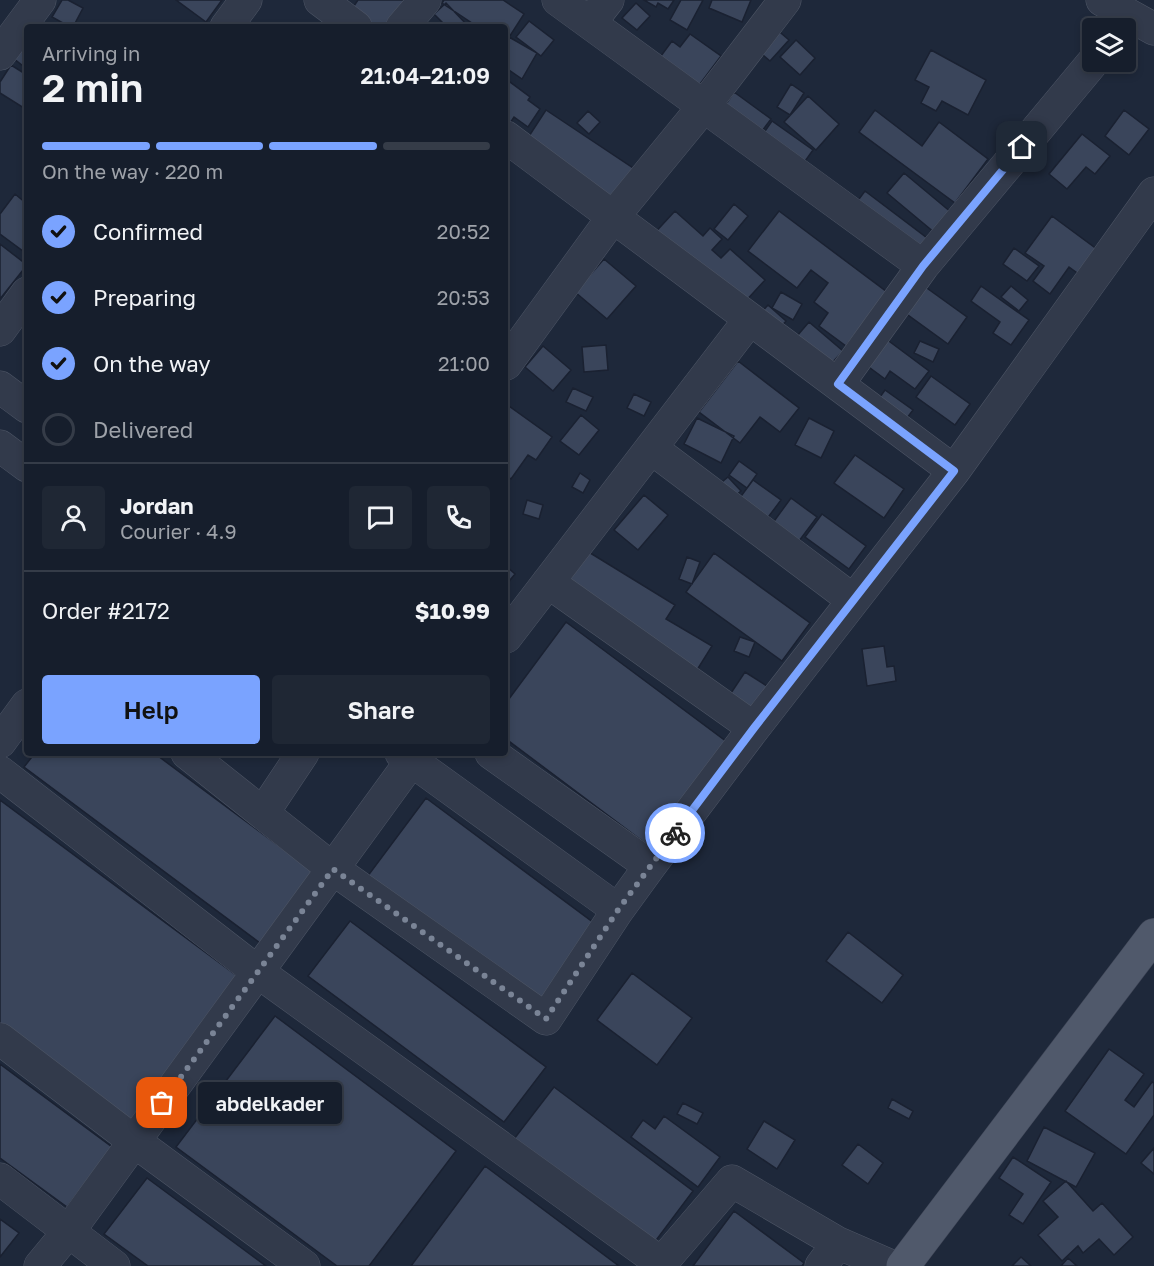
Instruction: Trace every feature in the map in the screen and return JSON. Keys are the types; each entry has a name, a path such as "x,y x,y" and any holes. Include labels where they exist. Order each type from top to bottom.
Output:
{"main road":[{"path":"903,1266 1154,935"}],"street":[{"path":"0,54 40,0"},
{"path":"228,24 246,0"},
{"path":"320,0 352,24"},
{"path":"405,24 425,0"},
{"path":"558,0 599,12 704,106 923,266"},
{"path":"508,357 516,329 613,217 704,106 785,0"},
{"path":"1102,0 1127,18"},
{"path":"838,384 923,266 1085,72"},
{"path":"508,138 954,471"},
{"path":"190,756 333,869 546,1019 650,866 954,471 1154,193"},
{"path":"0,330 24,297"},
{"path":"508,634 750,319"},
{"path":"0,387 24,404"},
{"path":"0,446 24,464"},
{"path":"651,448 845,594 852,602"},
{"path":"549,582 754,728"},
{"path":"0,742 24,709"},
{"path":"263,813 301,756"},
{"path":"40,1266 69,1231 333,869 410,756 618,910"},
{"path":"495,756 650,866"},
{"path":"0,772 258,972 660,1264 732,1180 829,1255 891,1266"},
{"path":"0,1039 304,1266"},
{"path":"0,1179 114,1266"}],"building":[{"path":"62,0 68,0 83,8 75,24 65,24 52,17"},
{"path":"176,0 222,0 206,22"},
{"path":"358,0 408,0 400,24 359,24 347,16"},
{"path":"444,0 503,0 524,14 508,39 508,24 474,24 442,3"},
{"path":"644,0 674,0 668,9 658,3 656,7"},
{"path":"681,0 703,0 687,30 670,20"},
{"path":"712,0 751,0 742,22 709,8"},
{"path":"446,3 466,24 444,24 434,14"},
{"path":"636,3 650,16 637,30 622,18"},
{"path":"529,21 554,40 541,56 516,37"},
{"path":"775,28 789,40 770,61 756,49"},
{"path":"690,34 721,56 694,92 655,64 672,41 680,47"},
{"path":"509,37 537,53 522,79 508,69"},
{"path":"796,40 815,58 800,75 780,57"},
{"path":"24,43 24,67 13,58"},
{"path":"931,50 986,80 968,115 942,101 936,111 921,103 929,87 915,80"},
{"path":"11,65 24,73 24,108 0,93 0,82"},
{"path":"508,80 530,97 528,100 540,109 528,127 514,117 508,126"},
{"path":"791,84 804,93 790,115 777,107"},
{"path":"734,92 771,119 762,131 726,104"},
{"path":"808,96 839,124 816,150 784,122"},
{"path":"546,110 648,178 619,220 518,153"},
{"path":"875,110 922,146 939,122 988,159 955,203 859,132"},
{"path":"1124,110 1149,129 1129,155 1105,136"},
{"path":"588,111 600,122 589,134 577,123"},
{"path":"772,121 813,150 798,171 750,153"},
{"path":"1082,134 1110,156 1095,174 1086,167 1067,189 1049,174"},
{"path":"904,173 952,213 935,233 887,193"},
{"path":"865,191 931,241 910,269 844,219"},
{"path":"15,194 24,202 24,252 0,234 0,214"},
{"path":"734,204 748,216 728,240 714,229"},
{"path":"675,211 703,236 710,228 722,239 712,250 721,258 730,249 765,280 731,317 650,238"},
{"path":"779,211 887,292 846,346 819,326 828,313 814,302 828,283 811,270 797,288 748,251"},
{"path":"1052,216 1098,250 1080,275 1069,267 1050,294 1033,281 1044,266 1025,253"},
{"path":"0,244 24,263 24,269 0,299"},
{"path":"1014,248 1039,266 1027,281 1003,264"},
{"path":"604,259 636,286 607,319 575,292"},
{"path":"917,281 967,317 948,344 897,307"},
{"path":"981,286 1029,320 1011,345 993,333 1000,322 971,301"},
{"path":"1011,286 1028,300 1019,311 1001,297"},
{"path":"781,292 802,304 793,320 772,308"},
{"path":"768,305 786,321 768,342 749,326"},
{"path":"809,322 843,351 818,378 785,350"},
{"path":"874,330 929,371 915,389 890,371 885,379 854,356"},
{"path":"920,341 939,349 933,362 914,353"},
{"path":"606,345 608,370 584,372 582,347"},
{"path":"543,346 571,370 553,391 525,367"},
{"path":"738,361 799,408 780,432 760,417 740,443 699,412"},
{"path":"931,376 970,404 955,425 916,397"},
{"path":"573,388 593,397 586,411 566,402"},
{"path":"885,390 913,410 892,438 865,418"},
{"path":"634,394 651,402 644,416 627,408"},
{"path":"508,405 552,437 536,460 528,455 511,479 508,477"},
{"path":"581,415 599,430 579,455 560,441"},
{"path":"697,418 734,436 721,463 684,444"},
{"path":"809,418 834,431 821,458 795,445"},
{"path":"855,455 904,489 884,518 834,483"},
{"path":"739,461 757,474 747,488 729,475"},
{"path":"580,473 590,480 583,493 572,487"},
{"path":"728,477 741,491 729,501 716,487"},
{"path":"753,480 781,500 760,528 733,507"},
{"path":"644,495 668,515 638,550 614,530"},
{"path":"791,498 817,517 799,541 756,546"},
{"path":"527,500 543,505 539,519 523,514"},
{"path":"822,514 866,546 849,569 805,537"},
{"path":"587,551 675,605 666,619 712,646 697,670 555,604"},
{"path":"714,553 810,623 782,661 686,592"},
{"path":"687,557 700,562 692,584 679,579"},
{"path":"508,568 515,574 508,583"},
{"path":"566,622 731,745 653,849 508,740 508,700"},
{"path":"740,637 755,642 749,657 734,651"},
{"path":"884,646 887,667 894,666 896,681 867,686 862,649"},
{"path":"745,672 767,686 744,723 721,708"},
{"path":"33,756 158,756 314,872 260,943 24,767"},
{"path":"426,798 598,926 538,1005 367,877"},
{"path":"0,800 244,981 135,1125 0,1024"},
{"path":"350,921 546,1067 504,1122 308,976"},
{"path":"848,932 903,975 882,1003 826,961"},
{"path":"632,973 692,1018 657,1065 597,1020"},
{"path":"275,1016 456,1151 369,1266 337,1266 176,1147"},
{"path":"1109,1049 1144,1074 1125,1100 1134,1107 1152,1082 1154,1083 1154,1115 1126,1154 1065,1111"},
{"path":"0,1064 112,1147 67,1207 0,1158"},
{"path":"554,1087 693,1191 654,1243 514,1139"},
{"path":"892,1099 913,1111 909,1119 888,1108"},
{"path":"683,1103 703,1113 697,1124 677,1114"},
{"path":"664,1116 720,1157 698,1187 631,1137 643,1120 655,1129"},
{"path":"764,1121 795,1140 777,1169 747,1149"},
{"path":"1044,1127 1095,1153 1076,1187 1027,1161"},
{"path":"858,1144 883,1163 868,1184 842,1165"},
{"path":"1154,1148 1154,1174 1141,1163"},
{"path":"1013,1157 1051,1182 1023,1224 1009,1215 1023,1194 999,1178"},
{"path":"485,1166 619,1266 411,1266"},
{"path":"147,1178 266,1266 148,1266 104,1234"},
{"path":"1066,1181 1093,1211 1102,1203 1133,1237 1114,1255 1099,1239 1083,1253 1078,1246 1062,1261 1038,1235 1058,1217 1043,1201"},
{"path":"734,1211 804,1263 802,1266 693,1266"},
{"path":"0,1219 19,1233 0,1257"},
{"path":"1021,1257 1031,1266 1012,1266"},
{"path":"1068,1258 1077,1266 1061,1266"}],"way so far":[{"path":"162,1103 333,869 546,1019 618,910 675,833"}],"place":[{"name":"abdelkader","path":"162,1103"}],"route":[{"path":"675,833 954,471 838,384 923,266 1022,147"}]}
